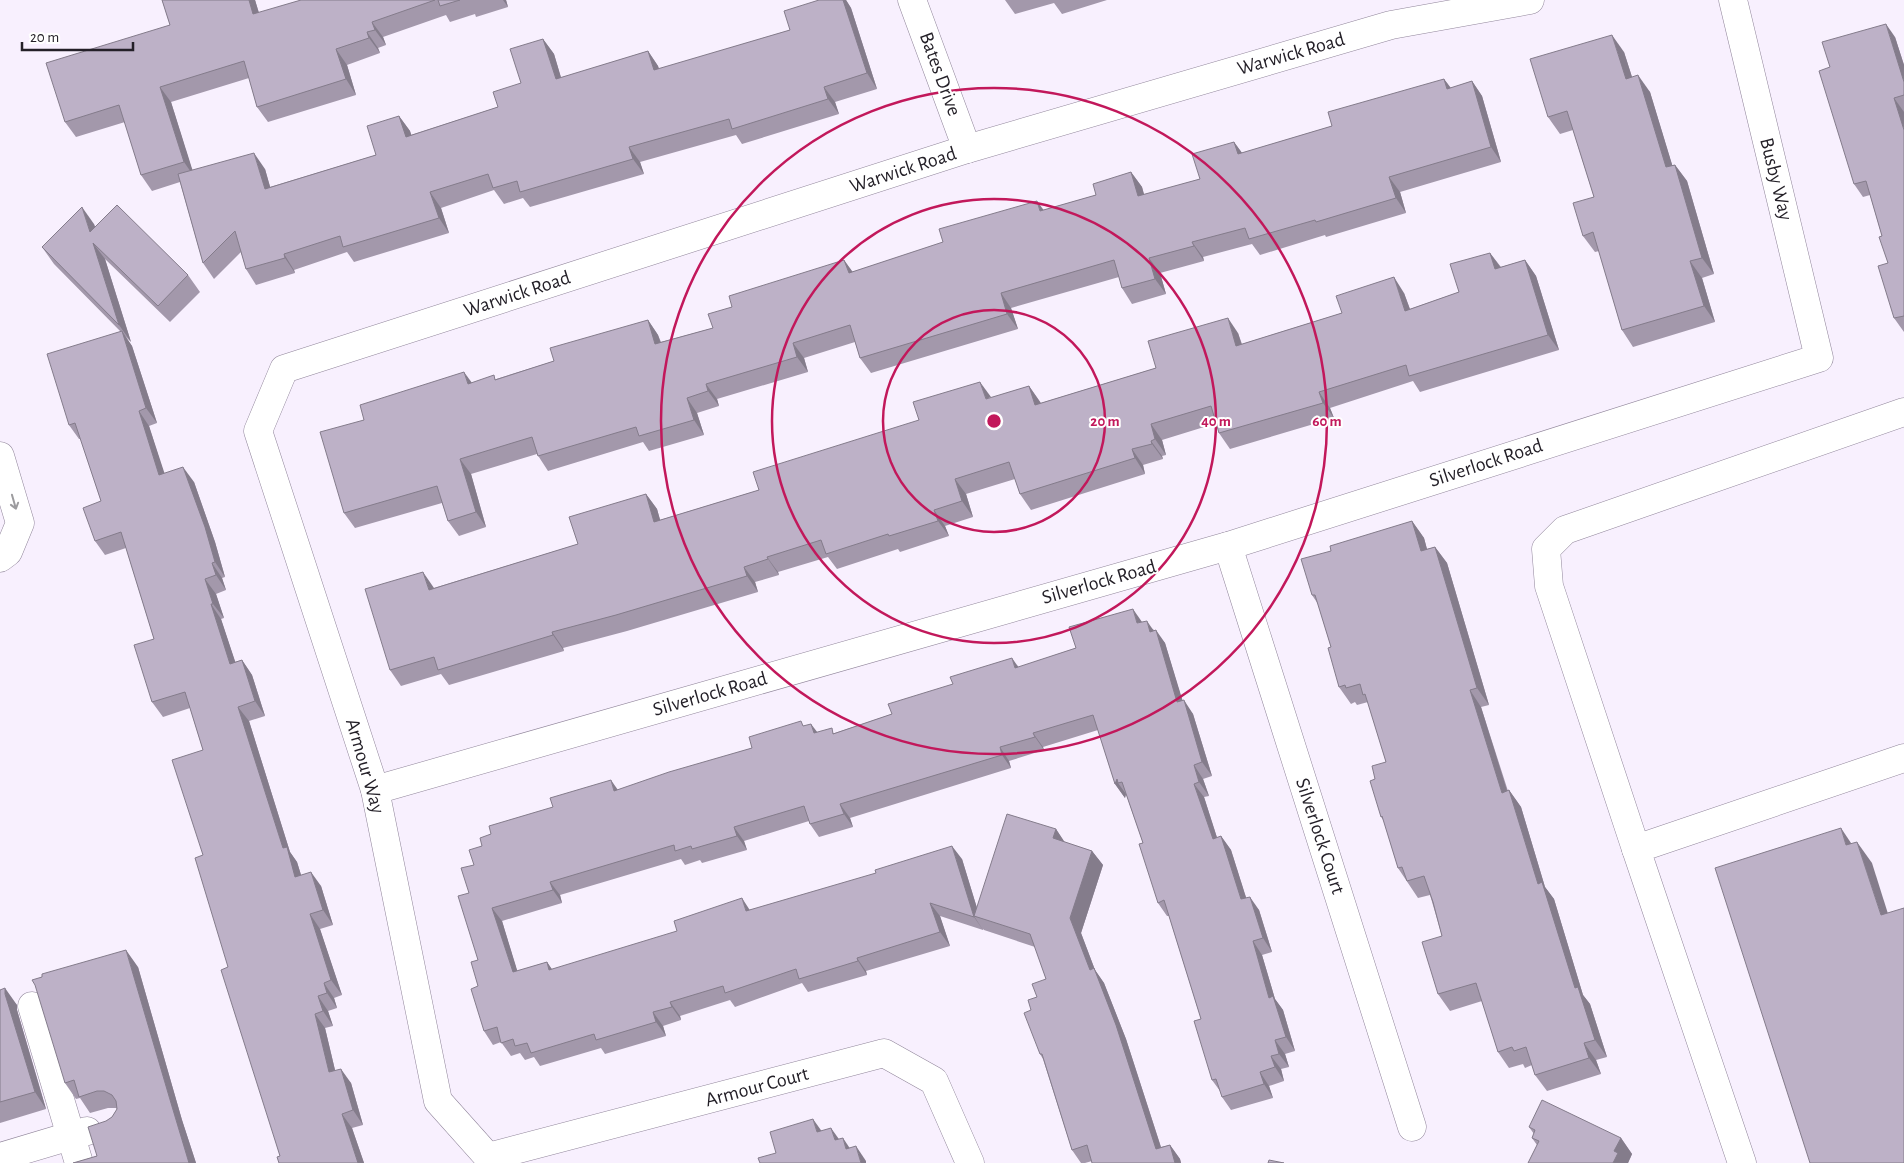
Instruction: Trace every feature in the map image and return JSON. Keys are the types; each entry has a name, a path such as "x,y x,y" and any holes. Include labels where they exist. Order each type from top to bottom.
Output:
{"street":[{"name":"Bates Drive","path":"912,0 967,149"},
{"name":"Warwick Road","path":"284,369 967,149 1391,25 1530,0"},
{"name":"Busby Way","path":"1733,0 1819,358"},
{"name":"Silverlock Road","path":"375,790 1228,546 1819,358"},
{"name":"Armour Way","path":"284,369 258,431 375,790 438,1101 488,1157"},
{"path":"1742,1163 1549,586 1546,549 1565,530 1904,412"},
{"path":"0,456 20,523 8,552 0,558"},
{"name":"Silverlock Court","path":"1228,546 1412,1128"},
{"path":"1636,849 1904,758"},
{"path":"32,1006 79,1163"},
{"name":"Armour Court","path":"488,1157 884,1053 934,1081 970,1163"},
{"path":"0,1157 113,1123"}],"building":[{"path":"162,0 249,0 253,14 301,0 435,0 372,22 375,30 367,32 369,38 336,49 346,79 257,107 244,61 160,87 184,162 141,175 119,105 65,122 46,63 170,25"},
{"path":"438,0 460,0 440,6"},
{"path":"819,0 843,0 867,73 824,87 828,99 732,129 729,119 629,147 633,159 520,192 517,181 493,188 488,174 430,192 439,218 343,247 340,236 284,254 285,258 246,269 235,231 203,263 178,174 254,153 265,189 376,155 367,126 399,116 406,137 498,107 493,92 521,83 510,49 543,39 556,79 648,51 654,70 790,30 784,11"},
{"path":"1886,24 1904,82 1904,95 1894,98 1904,130 1904,316 1894,318 1878,266 1888,263 1879,237 1882,236 1866,181 1854,184 1819,71 1830,67 1822,42"},
{"path":"1612,35 1626,79 1638,75 1666,167 1675,165 1702,258 1690,261 1704,306 1622,330 1593,232 1583,236 1573,203 1594,197 1567,111 1548,117 1530,59"},
{"path":"1444,79 1447,89 1472,81 1491,147 1389,177 1396,198 1316,222 1315,220 1249,239 1245,228 1192,242 1194,246 1149,258 1155,279 1122,288 1114,260 1001,293 1007,314 860,358 850,325 793,343 797,357 706,384 708,391 687,398 694,420 639,436 636,427 538,456 532,437 460,459 476,512 448,521 437,486 344,513 320,432 364,420 360,405 464,372 468,384 494,375 495,380 554,361 550,348 648,320 655,344 713,328 708,314 732,307 729,296 844,260 849,273 943,242 939,229 1037,201 1040,211 1096,195 1093,184 1131,172 1138,196 1200,179 1192,154 1234,142 1238,154 1332,126 1328,112"},
{"path":"117,205 188,275 158,306 93,243 119,325 42,247 82,207 90,232"},
{"path":"1490,253 1495,269 1525,260 1548,335 1409,376 1406,365 1319,392 1323,403 1219,433 1211,406 1151,424 1155,439 1151,441 1152,444 1132,449 1135,458 1020,494 1009,462 955,479 962,501 934,510 938,521 889,536 888,534 826,554 821,540 767,557 768,559 744,567 747,576 552,632 553,635 438,670 434,657 390,670 365,589 423,572 429,590 578,544 569,517 646,494 654,522 759,490 753,472 919,420 913,402 980,382 986,399 1029,386 1035,405 1156,368 1148,341 1228,318 1236,346 1342,313 1336,296 1394,277 1405,311 1459,292 1450,264"},
{"path":"122,331 146,408 139,411 159,475 183,467 205,527 215,562 212,563 216,575 205,579 213,604 211,604 230,664 242,660 255,701 238,707 283,848 287,847 295,877 311,872 323,910 310,914 331,980 324,983 327,993 318,996 323,1011 315,1014 329,1072 341,1069 353,1110 342,1114 358,1163 279,1163 277,1157 280,1156 221,970 228,967 195,858 203,855 172,760 203,750 185,692 152,702 134,645 154,639 121,532 95,541 83,508 101,501 75,423 69,425 47,354"},
{"path":"1412,521 1421,551 1435,547 1477,688 1470,690 1502,793 1509,790 1538,884 1542,882 1575,988 1578,987 1595,1040 1584,1043 1589,1058 1535,1075 1526,1047 1514,1051 1512,1047 1498,1052 1476,983 1438,994 1422,942 1442,936 1433,902 1424,876 1407,881 1402,867 1398,868 1370,781 1375,779 1372,766 1386,762 1365,694 1363,695 1360,684 1346,688 1345,685 1339,687 1328,648 1331,647 1315,595 1312,595 1301,559 1331,551 1330,546"},
{"path":"1133,609 1137,623 1147,621 1150,632 1156,630 1177,702 1184,700 1202,762 1194,765 1199,782 1194,784 1213,839 1221,836 1241,899 1250,897 1263,938 1253,941 1269,998 1273,996 1286,1037 1275,1040 1279,1054 1271,1056 1275,1067 1260,1072 1264,1084 1222,1097 1216,1079 1212,1080 1194,1021 1201,1019 1164,900 1158,903 1139,844 1143,843 1122,782 1118,783 1117,779 1115,784 1093,715 1033,733 1035,737 1000,747 1002,755 840,804 844,814 810,824 804,806 734,827 737,836 692,849 691,846 675,851 674,845 550,882 553,890 492,908 513,972 547,962 549,970 677,931 674,921 742,898 746,911 876,873 875,870 952,846 974,917 930,903 940,932 857,958 858,961 799,979 796,969 725,993 723,986 670,1002 672,1007 653,1012 656,1022 596,1040 594,1034 531,1053 527,1043 515,1046 513,1039 501,1043 497,1027 484,1031 471,989 478,986 471,962 478,960 458,896 469,893 461,868 474,865 469,850 482,846 480,838 491,834 489,826 553,807 550,798 611,780 614,791 669,772 752,748 749,737 801,721 803,726 811,724 814,733 832,728 833,734 892,714 888,704 953,684 950,677 1012,658 1015,668 1076,648 1069,627"},
{"path":"1007,814 1056,829 1053,838 1092,851 1070,918 1090,970 1094,968 1116,1025 1156,1149 1170,1145 1175,1163 1092,1163 1087,1145 1072,1150 1042,1054 1040,1054 1024,1013 1031,1010 1028,1000 1037,997 1032,984 1046,979 1030,934 974,916"},
{"path":"1841,828 1846,845 1857,842 1881,915 1904,908 1904,1163 1810,1163 1715,868"},
{"path":"126,950 189,1163 73,1163 97,1156 88,1127 112,1117 117,1109 116,1101 112,1095 104,1091 97,1091 79,1097 74,1080 65,1083 32,980 42,977 42,974"},
{"path":"5,988 5,994 35,1092 0,1102 0,990"},
{"path":"1542,1100 1621,1138 1614,1151 1618,1153 1613,1163 1528,1163 1539,1141 1532,1138 1535,1130 1529,1127"},
{"path":"813,1119 817,1132 831,1128 835,1140 843,1138 846,1149 856,1146 861,1163 760,1163 758,1158 776,1153 770,1132"},
{"path":"1269,1160 1284,1163 1268,1163"}]}
